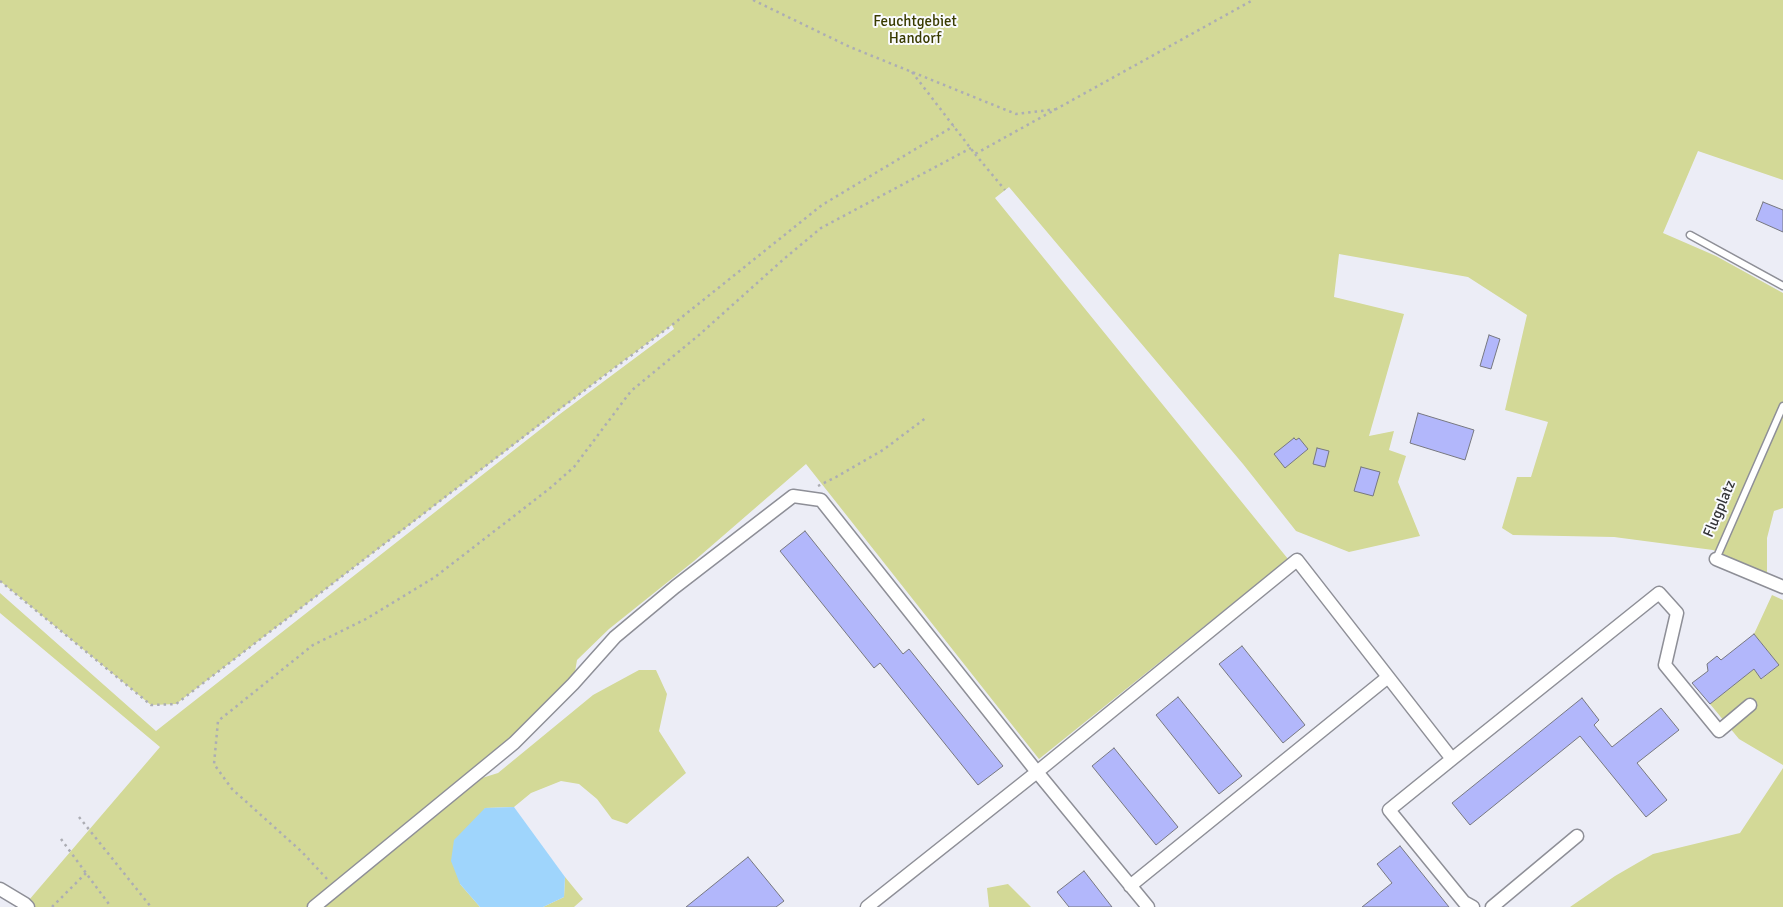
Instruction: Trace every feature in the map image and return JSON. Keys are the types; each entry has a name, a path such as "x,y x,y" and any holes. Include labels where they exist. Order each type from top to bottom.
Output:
{"street":[{"path":"314,907 514,743 573,684 615,637 675,587 793,496 821,500 1036,772 1148,907"},
{"path":"867,907 1297,560 1452,759"},
{"name":"Flugplatz","path":"1716,560 1783,587"},
{"path":"1473,907 1464,902 1390,810 1659,593 1677,613 1666,665 1718,731 1750,705"},
{"path":"1130,886 1388,676"},
{"path":"1492,907 1577,836"},
{"path":"0,889 28,907"}],"lane":[{"path":"1690,235 1783,286"},
{"name":"Flugplatz","path":"1716,560 1783,406"}],"path":[{"path":"753,0 850,46 1016,114 1059,109"},
{"path":"976,154 1253,0"},
{"path":"912,72 1005,190"},
{"path":"0,581 151,705 176,704 672,325 822,205 954,126"},
{"path":"337,889 302,852 232,789 214,764 218,722 313,645 366,619 435,577 549,489 574,467 631,391 699,335 821,228 971,148"},
{"path":"793,496 836,477 883,450 927,417"},
{"path":"78,817 152,907"},
{"path":"61,840 111,907"},
{"path":"52,907 86,873"}],"green space":[{"name":"Feuchtgebiet Handorf","path":"0,0 1783,0 1783,180 1698,151 1663,233 1716,256 1783,293 1783,508 1774,511 1767,538 1767,573 1713,550 1614,537 1513,535 1502,528 1517,477 1531,477 1548,422 1505,410 1527,315 1468,277 1339,254 1334,297 1404,314 1369,436 1394,431 1389,450 1406,456 1398,482 1420,536 1349,552 1296,531 1243,464 1009,187 995,198 1288,559 1039,759 806,464 694,561 609,629 577,660 573,684 459,790 482,778 498,773 593,695 639,670 656,670 667,694 659,731 686,773 627,824 612,819 597,799 579,784 561,781 531,793 514,807 485,808 460,884 480,907 23,907 160,747 0,613 0,593 156,731 560,414 674,329 672,325 610,371 176,704 151,705 0,581"},
{"path":"1772,595 1783,600 1783,765 1739,739 1710,704 1754,669 1762,679 1779,665 1754,634"},
{"path":"1783,768 1783,907 1570,907 1615,876 1653,854 1740,833"},
{"path":"565,877 583,899 574,907 543,907 564,897"},
{"path":"1008,884 1031,907 989,907 987,888"}],"water":[{"path":"514,807 565,877 564,897 543,907 480,907 460,884 451,861 454,840 485,808"}],"building":[{"path":"1763,202 1783,210 1783,232 1756,220"},
{"path":"1489,335 1500,339 1491,369 1480,366"},
{"path":"1418,413 1474,430 1465,460 1410,443"},
{"path":"1294,438 1296,440 1299,438 1308,449 1285,468 1274,454"},
{"path":"1317,448 1329,451 1325,467 1313,464"},
{"path":"1361,467 1380,472 1373,496 1354,491"},
{"path":"805,531 903,654 909,649 1003,766 978,785 880,663 874,668 780,551"},
{"path":"1754,634 1779,665 1761,679 1754,669 1710,704 1692,683 1708,671 1707,664 1717,656 1721,660"},
{"path":"1242,646 1305,725 1283,743 1219,664"},
{"path":"1178,697 1242,776 1219,794 1156,715"},
{"path":"1582,698 1599,720 1594,725 1612,747 1661,708 1679,730 1637,763 1667,800 1646,817 1580,736 1470,825 1452,803"},
{"path":"1114,748 1178,827 1156,845 1092,766"},
{"path":"1400,846 1449,907 1362,907 1392,883 1377,864"},
{"path":"748,857 784,901 776,907 686,907"},
{"path":"1084,871 1112,907 1069,907 1057,892"}]}
